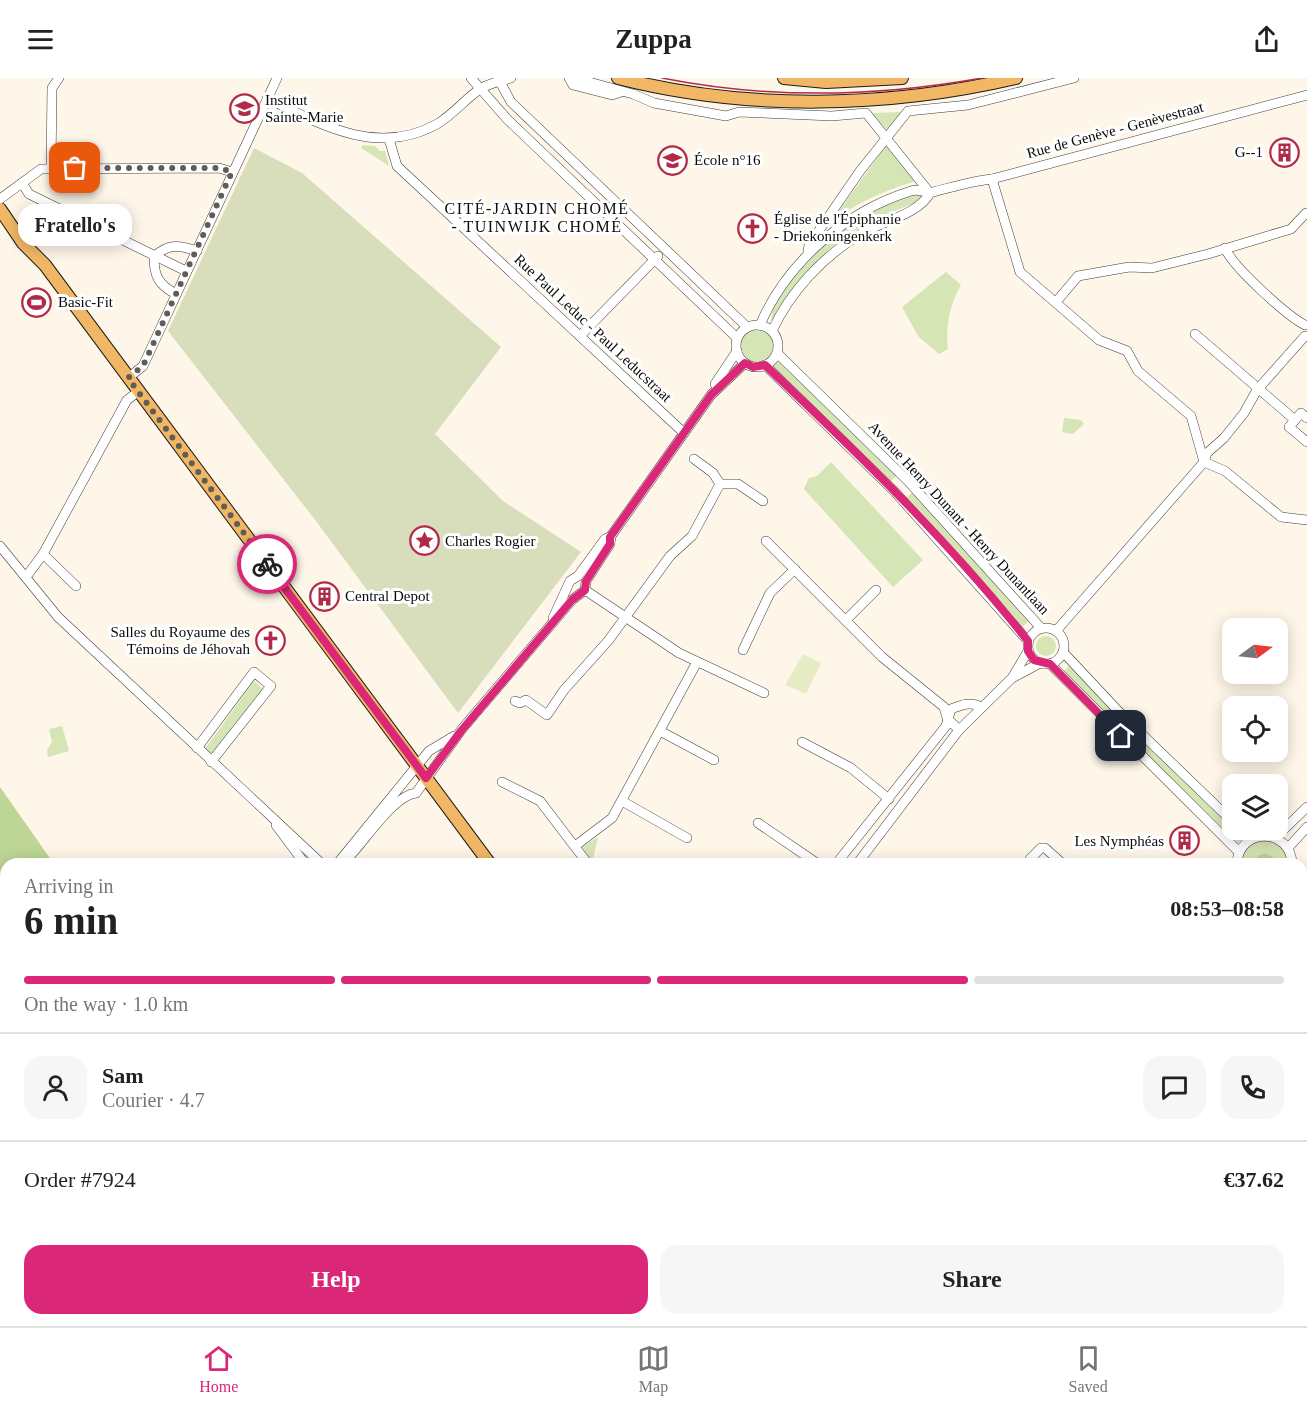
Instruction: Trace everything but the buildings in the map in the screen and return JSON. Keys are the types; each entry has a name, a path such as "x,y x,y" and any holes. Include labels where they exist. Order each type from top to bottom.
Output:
{"main road":[{"path":"618,78 670,91 722,97 825,101 930,94 1016,78"},
{"path":"784,78 826,82 902,78"},
{"path":"0,204 9,211 33,251 486,858"},
{"path":"0,209 23,243 33,251"}],"street":[{"path":"51,168 52,88 58,78"},
{"path":"128,378 143,366 277,78"},
{"path":"471,78 507,119 737,338"},
{"path":"267,98 345,134 389,139 411,134 437,123 481,88 500,79 511,78"},
{"path":"569,78 573,85 583,88 612,95 623,92"},
{"path":"574,78 654,103 726,116 739,112 832,116 866,113 930,193"},
{"name":"Rue de Genève - Genèvestraat","path":"807,254 809,245 886,137 908,111 968,105 1074,78"},
{"path":"500,79 511,102 747,327"},
{"name":"Rue de Genève - Genèvestraat","path":"760,325 775,296 807,254 836,229 910,191 918,189 930,193 960,184 992,179 1307,95"},
{"name":"Rue Paul Leduc - Paul Leducstraat","path":"389,139 397,166 684,433"},
{"path":"0,199 41,169 219,168 232,172"},
{"path":"992,179 1016,265 1020,272 1099,340 1126,351 1138,371 1191,416 1204,462"},
{"path":"22,183 29,194 186,271"},
{"name":"Rue de Genève - Genèvestraat","path":"772,331 778,316 823,262 860,234 924,204 930,193"},
{"path":"1056,302 1078,276 1129,267 1152,268 1225,248 1291,228 1306,213"},
{"path":"154,257 170,247 180,245 196,251"},
{"path":"1056,631 1204,462 1207,453 1224,438 1244,413 1257,390 1306,337 1303,330 1306,324 1245,275 1229,258 1225,248"},
{"path":"580,336 665,250"},
{"path":"154,257 156,277 162,286 176,294"},
{"path":"760,325 772,331 778,342 777,353 765,365 753,367 745,363 737,351 737,338 747,327 760,325"},
{"path":"1195,334 1257,390 1295,420"},
{"path":"711,395 715,384 737,351"},
{"name":"Avenue Henry Dunant - Henry Dunantlaan","path":"777,353 907,480 1041,628 1056,631 1064,642 1063,652 1122,715 1222,811"},
{"path":"347,858 393,808 407,796 416,792 461,731 548,628 582,585 604,539 610,537 711,395 745,363"},
{"name":"Avenue Henry Dunant - Henry Dunantlaan","path":"765,365 895,492 1028,646 1034,660 1045,664 1239,852"},
{"path":"26,577 43,554 127,400 139,391"},
{"path":"1307,418 1301,413 1289,427 1307,442"},
{"path":"694,459 713,472 720,484"},
{"path":"1204,462 1226,471 1281,517 1307,520"},
{"path":"720,484 738,484 764,501"},
{"path":"515,701 526,700 547,715 564,690 593,660 670,556 692,536 720,484"},
{"path":"766,541 882,657 944,707 947,718 959,730"},
{"path":"0,546 58,617 315,858"},
{"path":"43,554 76,586"},
{"path":"743,650 770,593 795,569"},
{"path":"548,628 572,578 697,662 764,693"},
{"path":"569,587 573,592 582,585"},
{"path":"846,620 876,590"},
{"name":"Avenue Henry Dunant - Henry Dunantlaan","path":"1028,646 1036,631 1041,628"},
{"path":"1012,678 1028,646"},
{"path":"861,858 877,834 959,730 981,707 1012,678 1058,660 1063,652"},
{"path":"575,846 612,818 697,662"},
{"path":"197,748 254,672 271,686 211,762"},
{"path":"841,858 946,726 951,709 964,704 981,707"},
{"path":"342,858 434,746 461,731"},
{"path":"660,731 714,760"},
{"path":"802,742 851,768 889,799"},
{"path":"502,782 540,801 584,858"},
{"path":"622,801 687,838"},
{"path":"1288,825 1307,807"},
{"path":"275,822 301,858"},
{"path":"758,823 809,858"},
{"path":"1288,848 1307,827"},
{"path":"854,858 868,840 877,834"},
{"path":"1238,858 1239,852 1250,840"},
{"path":"1279,840 1288,848 1290,858"},
{"path":"1031,858 1041,848 1045,848 1056,858"}],"green space":[{"path":"901,112 887,130 871,113"},
{"path":"362,145 375,146 380,151 385,151 389,166 361,148"},
{"path":"886,146 916,181 876,196 839,217 836,215"},
{"path":"254,148 302,173 501,347 435,434 503,501 581,552 458,713 316,521 168,331"},
{"path":"921,192 924,200 868,223 831,248 772,322 773,308 779,297 798,272 828,242 881,208"},
{"path":"946,272 961,285 949,316 948,349 939,354 918,336 902,307"},
{"path":"757,330 769,334 773,346 769,358 757,362 745,358 741,346 745,334"},
{"path":"781,359 897,475 890,482 774,367"},
{"path":"1064,418 1081,420 1084,424 1073,434 1062,432"},
{"path":"831,462 923,560 893,587 804,489 809,478 817,476"},
{"path":"913,492 1029,621 1022,627 906,498"},
{"path":"1046,636 1053,639 1056,646 1053,653 1046,656 1039,653 1036,646 1039,639"},
{"path":"803,654 821,663 806,694 785,685"},
{"path":"1070,665 1222,815 1222,828 1062,673"},
{"path":"254,681 263,689 211,755 205,749"},
{"path":"62,726 69,751 48,757 47,750 52,742 49,729"},
{"path":"0,787 50,858 0,858"},
{"path":"598,837 593,858 589,858 582,847"},
{"path":"1264,840 1274,843 1286,858 1243,858 1248,848"},
{"path":"1265,853 1273,858 1258,858"}],"tram line":[{"path":"662,78 741,90 822,93 902,89 982,78"}],"way so far":[{"path":"75,168 219,168 232,172 143,366 128,378 267,564"}],"place":[{"name":"Institut Sainte-Marie","path":"244,109"},
{"name":"G--1","path":"1284,152"},
{"name":"École n°16","path":"673,160"},
{"name":"Fratello's","path":"75,168"},
{"name":"Église de l'Épiphanie - Driekoningenkerk","path":"753,228"},
{"name":"Basic-Fit","path":"37,302"},
{"name":"Charles Rogier","path":"424,541"},
{"name":"Central Depot","path":"324,596"},
{"name":"Salles du Royaume des Témoins de Jéhovah","path":"271,641"},
{"name":"Les Nymphéas","path":"1185,841"}],"district":[{"name":"CITÉ-JARDIN CHOMÉ - TUINWIJK CHOMÉ","path":"537,217"}],"route":[{"path":"267,564 426,778 461,731 572,600 585,590 586,581 593,568 610,544 610,537 711,395 745,363 753,367 765,365 845,441 943,543 1028,641 1028,651 1034,660 1050,664 1121,736"}]}
